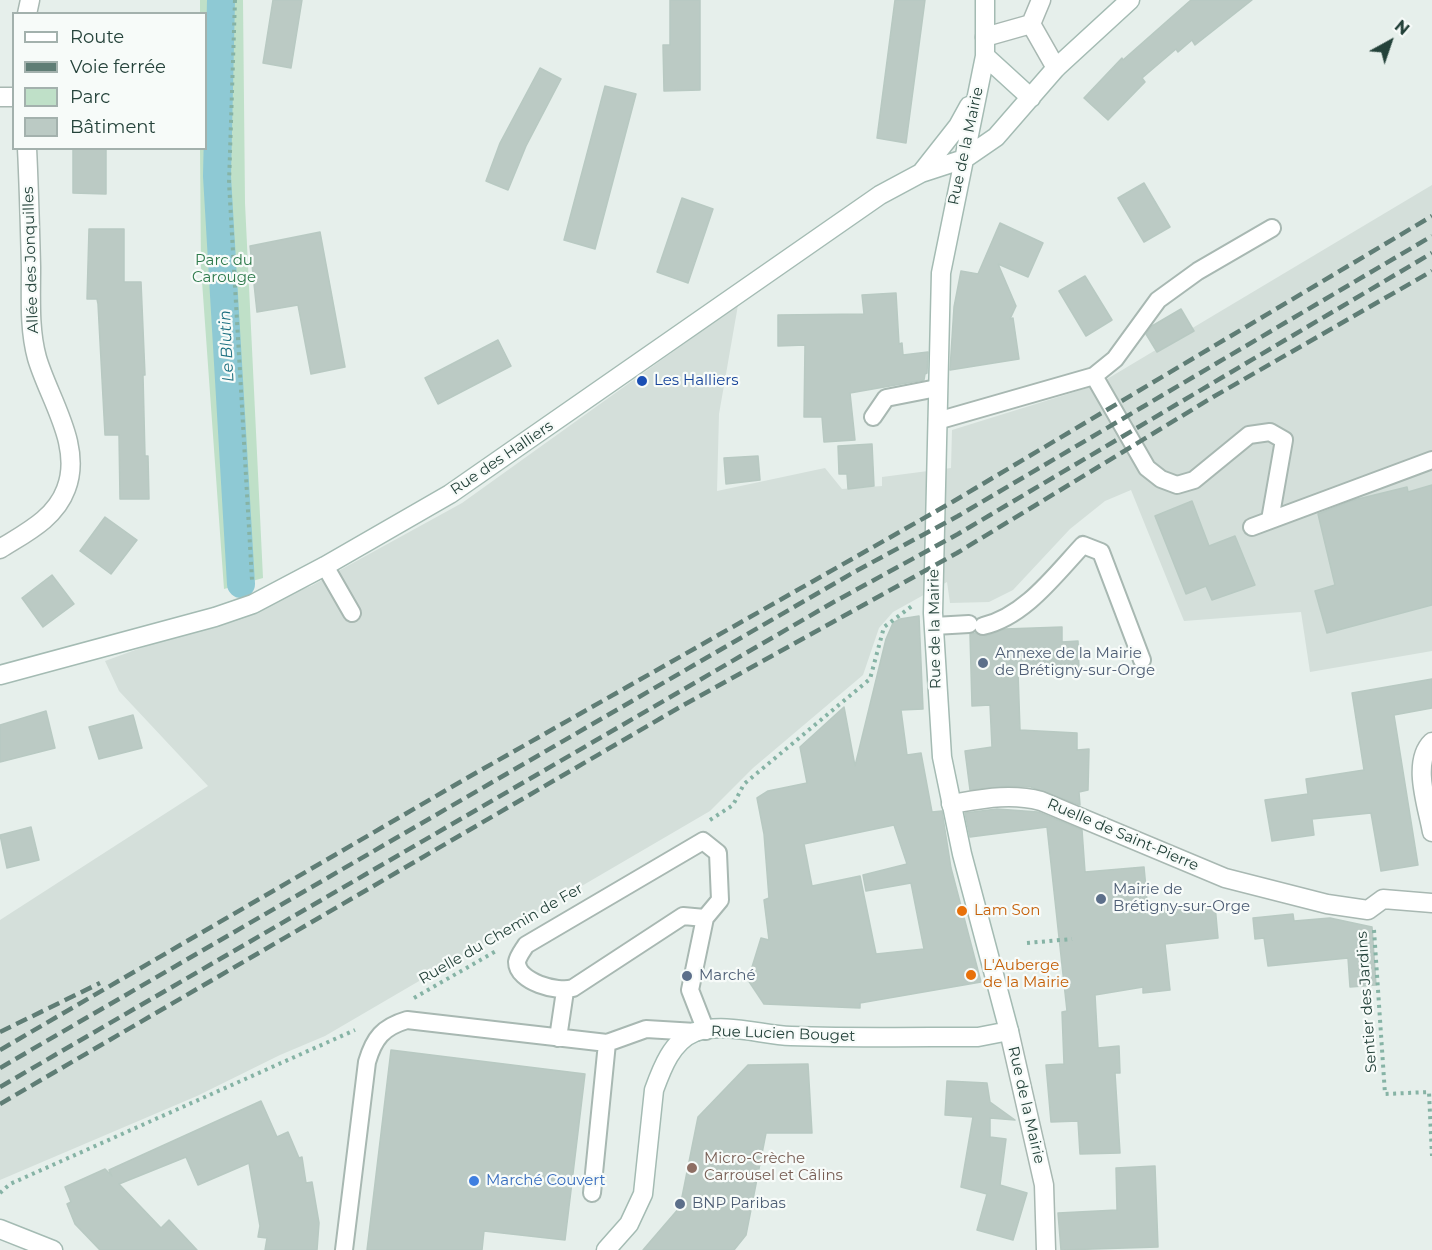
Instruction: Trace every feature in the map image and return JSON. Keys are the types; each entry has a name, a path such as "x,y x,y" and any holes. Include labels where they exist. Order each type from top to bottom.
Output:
{"main road":[{"name":"Rue de la Mairie","path":"985,0 985,56 942,273 937,388 934,626 942,757 951,804 1009,1031 1044,1185 1046,1250"},
{"path":"1031,24 1041,0"},
{"name":"Rue des Halliers","path":"0,675 154,635 253,603 325,566 450,494 880,195 921,172 964,159 996,137 1056,68 1130,0"},
{"path":"985,37 1031,24"},
{"path":"1031,24 1056,68"},
{"path":"985,56 1031,98"},
{"path":"921,172 958,126 976,93"},
{"name":"Allée des Jonquilles","path":"0,549 42,522 57,507 67,488 71,468 70,447 36,347 32,319 27,150"},
{"path":"1432,742 1423,761 1422,778 1432,832"},
{"name":"Ruelle de Saint-Pierre","path":"951,804 1010,796 1041,801 1225,879 1327,904 1368,910 1383,899 1432,903"},
{"name":"Rue Lucien Bouget","path":"606,1250 629,1224 643,1194 654,1090 660,1074 681,1040 701,1031 721,1029 790,1036 966,1037 992,1036 1009,1031"},
{"path":"0,1229 53,1250"}],"lane":[{"path":"937,421 1094,376 1115,359 1158,300 1198,271 1272,228"},
{"path":"1094,376 1147,468 1161,479 1177,485 1194,480 1249,435 1270,432 1284,440 1270,520"},
{"path":"873,417 886,398 937,388"},
{"path":"1252,527 1432,460"},
{"path":"934,626 996,623 1036,595 1083,545 1101,552 1142,660"},
{"path":"325,566 352,613"},
{"path":"344,1250 367,1062 372,1046 380,1033 392,1024 407,1020 607,1043 646,1029 701,1031 690,990 705,918 720,900 718,853 704,841 526,945 517,959 518,968 528,978 548,988 565,991 683,916 705,918"},
{"path":"558,1038 565,991"},
{"path":"592,1193 607,1043"}],"path":[{"path":"235,0 228,183 253,603"},
{"path":"704,824 733,805 744,784 870,679 884,627 933,593"},
{"name":"Sentier des Jardins","path":"1368,910 1373,920 1385,1094 1429,1092 1432,1156"},
{"path":"1027,943 1072,939"},
{"name":"Ruelle du Chemin de Fer","path":"404,1004 507,945"},
{"path":"0,1193 10,1184 362,1027"}],"shaded area":[{"path":"1432,185 1432,651 1310,672 1301,612 1184,621 1131,490 1105,501 1070,529 1013,590 989,602 950,603 947,582 893,612 879,628 863,675 753,768 710,811 325,1036 280,1055 197,1096 0,1180 0,920 208,786 119,691 105,661 311,586 462,503 738,305 719,414 717,491 825,468 842,489 882,486 882,477 951,468 952,430 1097,385"}],"green space":[{"name":"Parc du Carouge","path":"200,0 243,0 245,203 263,578 224,589 201,267 200,150 207,150 207,12 200,12"}],"building":[{"path":"273,0 302,0 291,68 263,63"},
{"path":"670,0 700,0 700,90 664,91 663,45 670,45"},
{"path":"895,0 925,0 906,143 877,138"},
{"path":"1191,0 1252,0 1195,45 1192,40 1178,52 1176,49 1142,78 1145,82 1108,120 1084,98 1122,58 1123,60"},
{"path":"540,68 561,79 526,146 508,190 486,181 500,143"},
{"path":"605,86 636,94 595,249 564,240"},
{"path":"73,150 106,150 106,194 73,193"},
{"path":"1144,183 1170,227 1144,242 1118,198"},
{"path":"682,198 713,209 688,283 657,272"},
{"path":"1000,223 1043,243 1028,277 998,264 1016,306 1010,319 1013,318 1019,359 950,370 954,307 961,271 978,274"},
{"path":"89,229 124,229 124,282 141,282 145,375 143,375 145,456 148,456 149,499 120,499 119,435 105,435 98,304 97,299 87,299"},
{"path":"320,232 345,367 311,374 298,305 257,312 250,246"},
{"path":"1085,276 1112,320 1086,336 1059,291"},
{"path":"896,293 899,344 902,343 903,355 928,352 927,373 924,380 850,393 855,440 824,442 822,417 804,417 805,345 778,346 778,315 864,314 862,295"},
{"path":"1181,309 1194,331 1157,352 1146,334 1152,326"},
{"path":"498,340 511,366 438,404 425,378"},
{"path":"872,444 874,486 848,489 847,474 839,474 838,446"},
{"path":"758,456 760,480 726,484 724,458"},
{"path":"1432,485 1432,605 1327,633 1315,591 1335,585 1318,514 1354,500 1407,487 1408,492"},
{"path":"1192,501 1209,546 1235,536 1255,585 1212,600 1206,586 1186,594 1155,516"},
{"path":"105,517 137,540 111,574 80,551"},
{"path":"52,575 74,604 43,627 22,598"},
{"path":"919,616 923,709 901,710 907,755 921,753 932,812 942,811 951,868 981,982 860,1003 860,1008 764,1004 748,980 761,938 769,940 764,900 769,898 764,834 757,798 768,791 807,783 800,747 844,707 855,766 886,639 893,623 900,619","holes":["894,825 907,864 863,875 866,891 911,883 924,949 876,954 860,876 812,886 804,844"]},
{"path":"1062,627 1062,642 1078,641 1079,669 1018,672 1020,730 1077,733 1077,750 1089,749 1088,790 1079,792 1080,805 1031,787 1007,786 970,790 965,751 992,747 990,705 972,706 970,634 986,636 1005,629"},
{"path":"1432,679 1432,708 1394,715 1418,865 1381,871 1371,813 1312,819 1314,835 1272,841 1265,800 1308,794 1306,779 1364,770 1352,693"},
{"path":"46,711 55,748 0,762 0,725"},
{"path":"133,715 142,748 99,759 89,727"},
{"path":"997,809 1038,812 1082,830 1085,872 1144,867 1148,910 1215,905 1218,938 1165,944 1170,990 1143,993 1143,987 1095,995 1098,1048 1119,1046 1120,1073 1115,1073 1120,1153 1080,1154 1078,1121 1051,1122 1046,1065 1064,1064 1062,1012 1067,1011 1047,827 970,837 965,813"},
{"path":"31,827 39,860 7,868 0,835"},
{"path":"1293,914 1294,921 1330,918 1372,927 1376,985 1350,987 1348,958 1268,966 1264,938 1255,939 1253,918"},
{"name":"Marché Couvert","path":"391,1050 585,1074 565,1240 484,1231 482,1250 367,1250"},
{"path":"808,1064 812,1133 766,1133 746,1235 734,1250 643,1250 680,1207 698,1117 748,1065"},
{"path":"947,1081 987,1083 990,1102 1015,1120 990,1118 990,1137 1006,1139 1000,1185 1027,1193 1013,1240 977,1230 987,1194 961,1187 973,1117 945,1115"},
{"path":"261,1101 277,1137 288,1132 299,1158 302,1157 306,1183 312,1182 319,1223 317,1250 265,1250 267,1238 258,1237 260,1226 249,1163 198,1185 186,1157 119,1184 161,1228 169,1220 197,1250 100,1250 75,1224 67,1204 71,1202 65,1187 105,1169 112,1176 109,1170"},
{"path":"1155,1166 1158,1247 1061,1250 1058,1213 1117,1210 1116,1168"}],"waterway":[{"name":"Le Blutin","path":"221,0 217,176 241,584"}],"railway":[{"path":"0,1050 467,778 954,501 1432,216"},
{"path":"0,1068 856,571 958,516 1432,236"},
{"path":"0,1087 832,603 958,534 1432,253"},
{"path":"0,1104 680,707 957,553 1213,397 1432,271"},
{"path":"0,1032 100,983"}],"place":[{"name":"Les Halliers","path":"642,381"},
{"name":"Annexe de la Mairie de Brétigny-sur-Orge","path":"983,663"},
{"name":"Mairie de Brétigny-sur-Orge","path":"1101,899"},
{"name":"Lam Son","path":"962,911"},
{"name":"L'Auberge de la Mairie","path":"971,975"},
{"name":"Marché","path":"687,976"},
{"name":"Micro-Crèche Carrousel et Câlins","path":"692,1168"},
{"name":"Marché Couvert","path":"474,1181"},
{"name":"BNP Paribas","path":"680,1204"}]}
